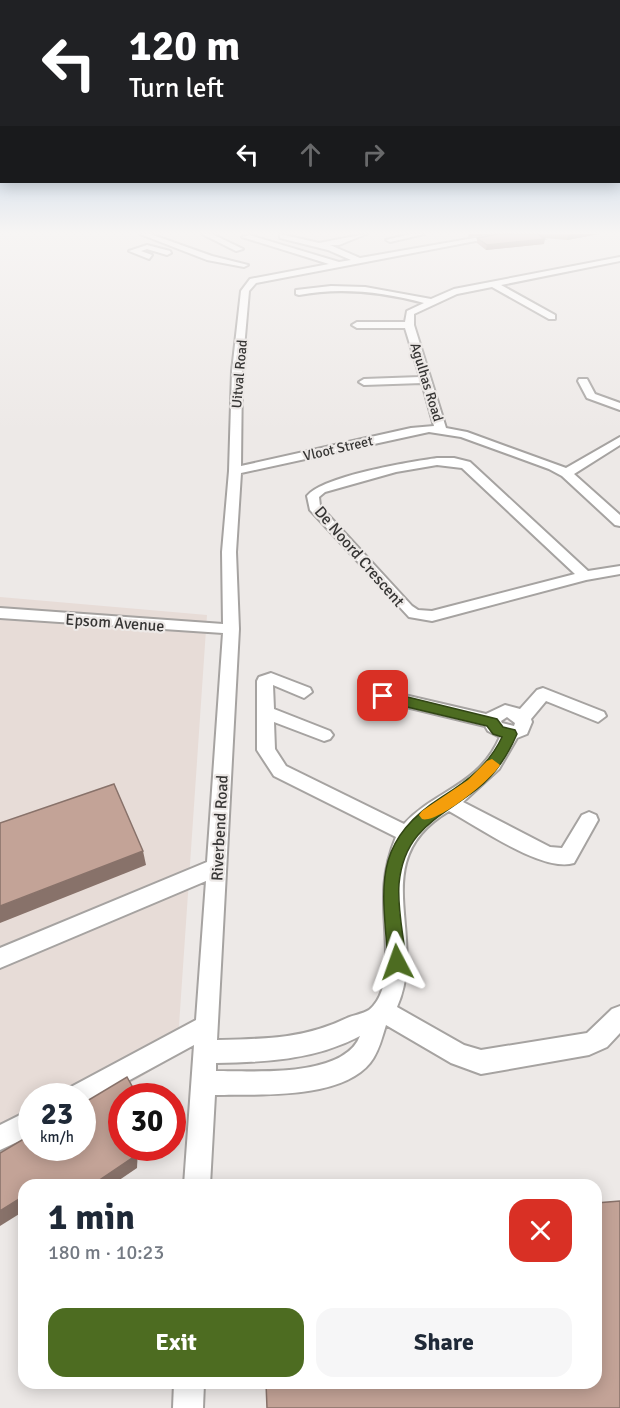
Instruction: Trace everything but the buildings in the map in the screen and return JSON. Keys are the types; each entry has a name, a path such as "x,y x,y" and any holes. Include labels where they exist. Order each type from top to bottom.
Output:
{"street":[{"name":"Uitval Road","path":"235,471 237,371 244,300"},
{"path":"420,300 431,302"},
{"name":"Agulhas Road","path":"436,300 410,313 409,325 441,430 476,438 566,473 620,522"},
{"path":"521,300 552,317"},
{"path":"357,325 409,325"},
{"path":"364,381 426,380"},
{"path":"583,381 591,396 620,407"},
{"name":"Vloot Street","path":"235,471 411,431 441,430"},
{"path":"566,473 588,462 620,440"},
{"name":"De Noord Crescent","path":"585,576 466,465 457,461 437,460 321,489 313,496 314,507 406,609 414,614 432,616 585,576 620,570"},
{"name":"Riverbend Road","path":"197,1179 231,629 229,552 235,471"},
{"name":"Epsom Avenue","path":"0,613 231,629"},
{"path":"304,692 271,678 263,685 266,750 280,771 407,834"},
{"path":"202,1083 259,1082 339,1071 359,1058 368,1047 379,1014 396,977 391,885 396,861 407,834 429,813 473,784 499,758 516,726 543,694 598,716"},
{"path":"383,696 492,722 498,730 516,726"},
{"path":"264,712 324,735"},
{"path":"448,802 547,855 557,858 567,857 589,820"},
{"path":"0,958 217,867"},
{"path":"204,1052 296,1047 324,1041 379,1014 459,1055 481,1062 589,1044 599,1039 620,1017"},
{"path":"96,1086 207,1026"},
{"path":"0,1138 18,1128"},
{"path":"188,1408 189,1389"}],"shaded area":[{"path":"0,597 207,615 177,1055 131,1083 108,1083 108,1097 96,1104 96,1083 18,1083 18,1151 0,1162"}],"slow traffic":[{"path":"427,815 473,784 492,765"}],"route":[{"path":"383,696 492,722 498,730 510,734 499,758 473,784 429,813 407,834 396,861 391,885 397,962"}]}
